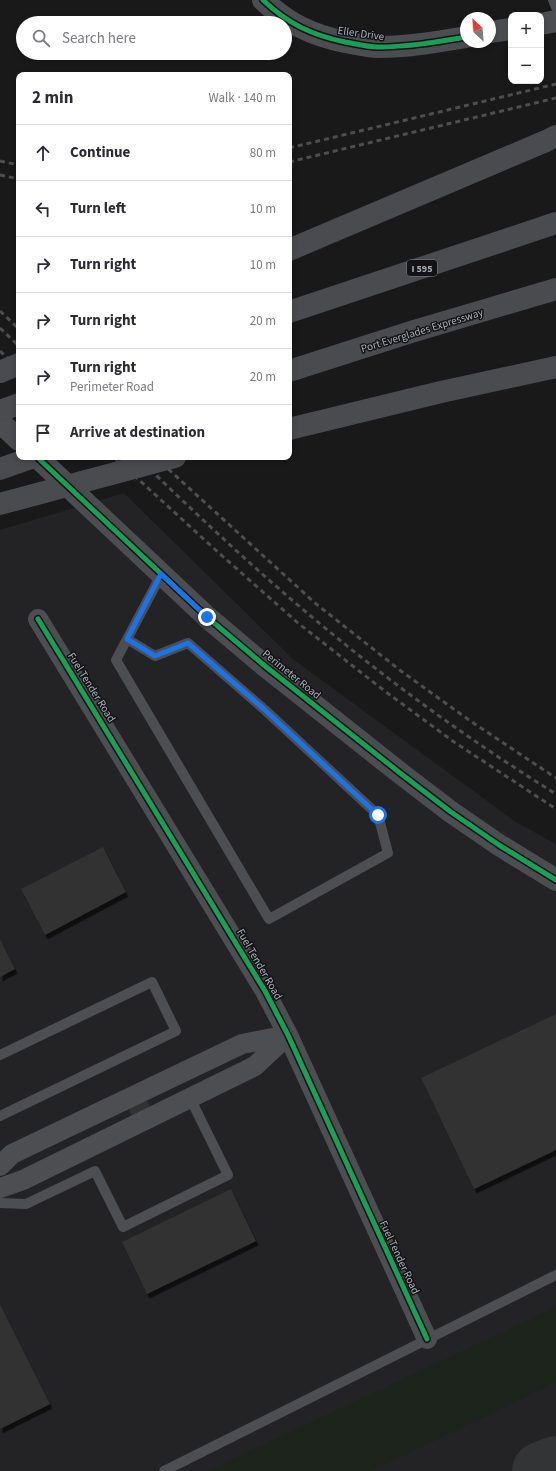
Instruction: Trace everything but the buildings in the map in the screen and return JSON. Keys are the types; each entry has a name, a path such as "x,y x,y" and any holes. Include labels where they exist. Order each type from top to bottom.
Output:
{"highway":[{"path":"292,249 551,138"},
{"name":"I 595","path":"292,311 556,224"},
{"name":"Port Everglades Expressway","path":"292,370 419,330 556,290"},
{"path":"0,372 16,365"},
{"path":"292,428 441,392 556,367"},
{"path":"0,411 16,405"},
{"path":"0,469 27,460"},
{"path":"0,504 164,460"}],"street":[{"name":"Eller Drive","path":"263,0 273,10 282,16"},
{"path":"544,23 556,21"},
{"name":"Eller Drive","path":"292,23 314,34 354,44 376,47 398,47 460,38"},
{"path":"496,31 508,29"},
{"path":"0,422 16,437"},
{"name":"Perimeter Road","path":"39,460 207,617 265,666 451,812 499,845 556,880"},
{"name":"Fuel Tender Road","path":"38,619 229,929 265,991 288,1035 427,1339"},
{"path":"0,1188 24,1180 255,1066 288,1035"},
{"path":"0,1166 12,1154 242,1044 288,1035"}],"lane":[{"path":"553,0 556,7"},
{"path":"127,639 155,656 188,643 265,710 378,815 388,853 269,919 116,660 161,574"},
{"path":"0,1055 152,982 176,1031 0,1116"},
{"path":"0,1202 26,1204 95,1171 123,1227 228,1175 190,1098"},
{"path":"164,1471 556,1275"}],"shaded area":[{"path":"124,493 294,660 516,822 556,844 556,1471 0,1471 0,530"},
{"path":"556,1307 556,1382 371,1471 208,1471"}],"taxiway":[{"path":"541,1471 556,1465"}],"railway":[{"path":"292,147 556,84"},
{"path":"292,161 556,98"},
{"path":"0,161 16,164"},
{"path":"0,175 16,178"},
{"path":"0,311 16,326"},
{"path":"0,328 16,343"},
{"path":"0,351 16,366"},
{"path":"117,460 298,623 386,692 454,742 556,809"},
{"path":"127,460 134,468"},
{"path":"140,460 284,593 336,637 428,708 491,752 556,794"},
{"path":"158,460 315,603 401,671 469,720 556,778"}],"cycle path":[{"path":"263,0 282,16"},
{"path":"292,22 322,36 345,42 378,47 400,46 460,38"},
{"path":"40,460 207,617 265,666 451,812 499,845 556,880"},
{"path":"38,619 265,991 288,1035 427,1339"}],"route":[{"path":"207,617 161,574 127,639 155,656 188,643 265,710 378,815"}]}
